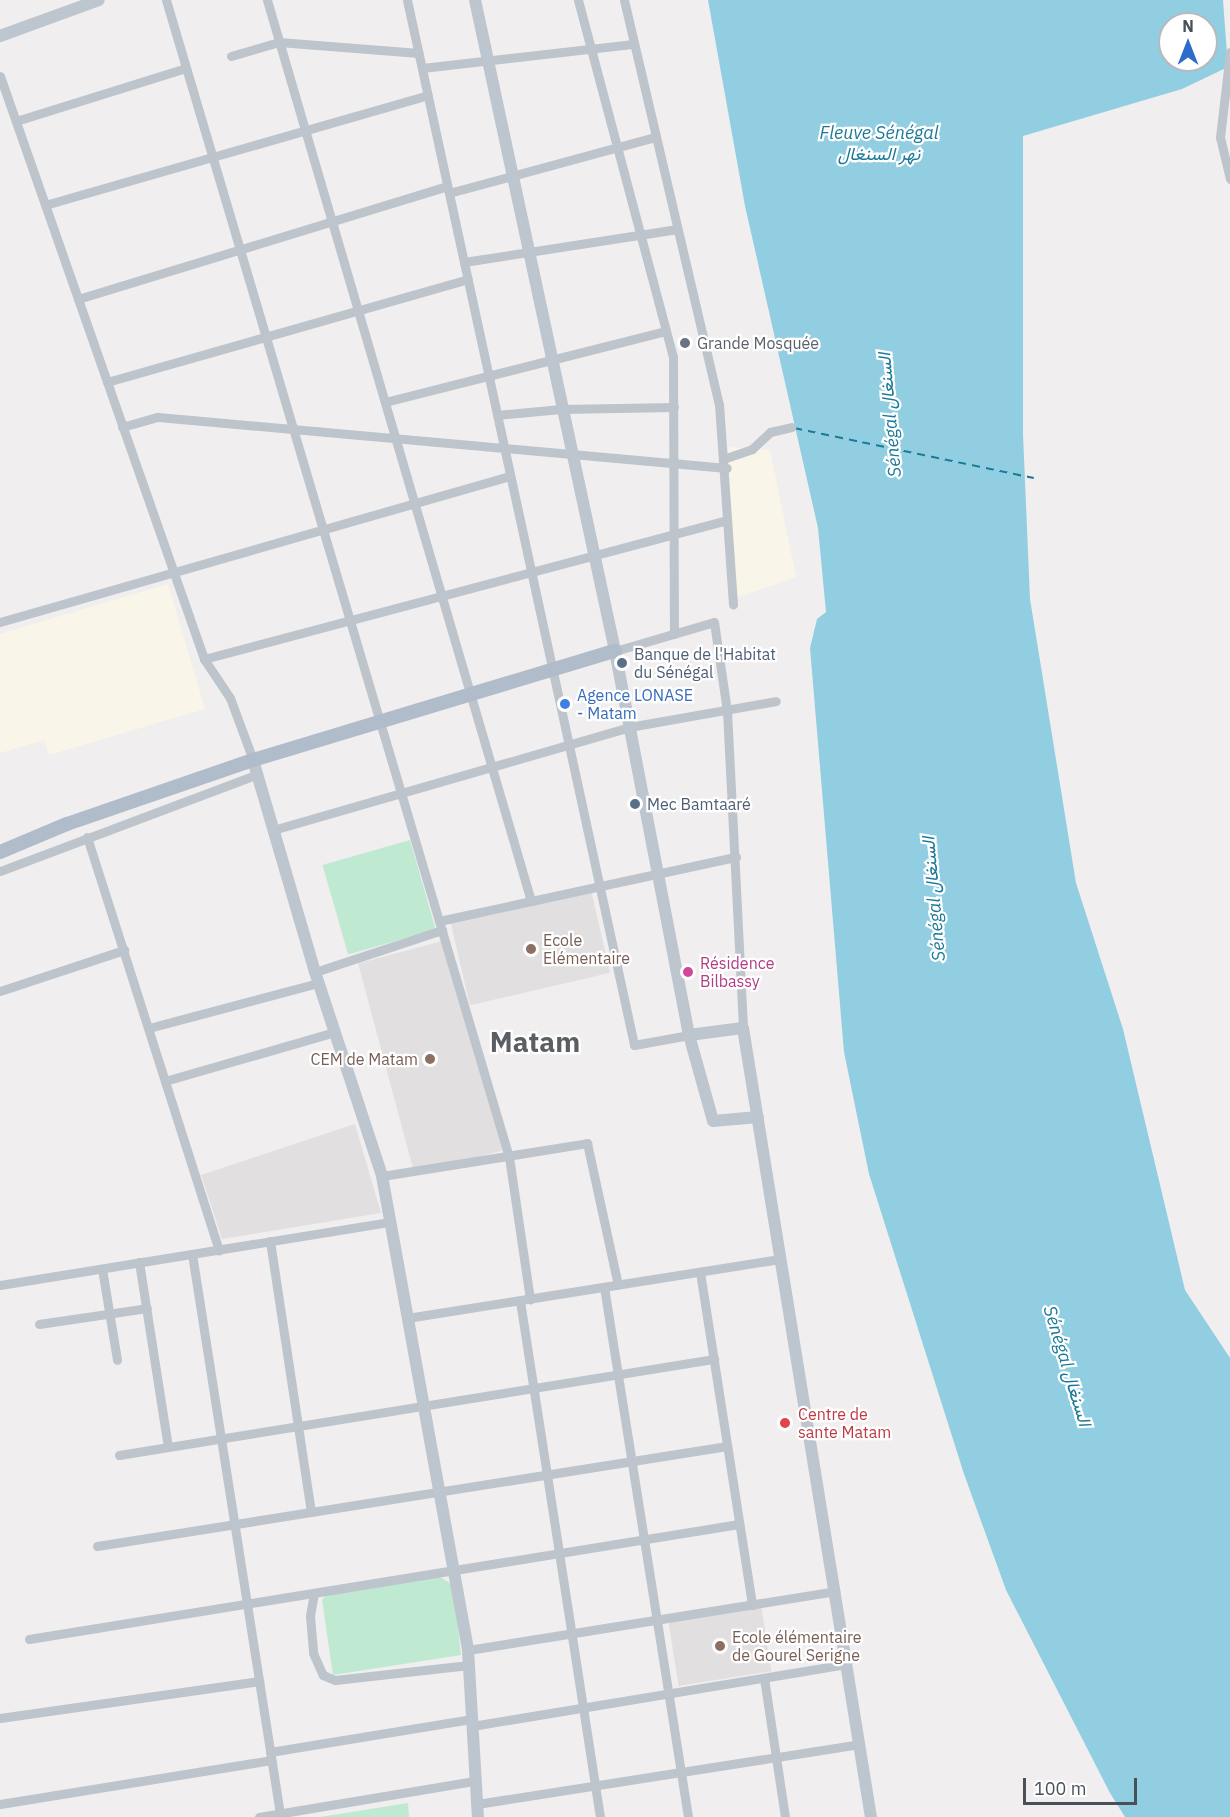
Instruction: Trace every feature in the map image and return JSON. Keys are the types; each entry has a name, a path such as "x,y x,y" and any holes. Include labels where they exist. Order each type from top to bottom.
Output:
{"main road":[{"path":"0,36 99,0"},
{"path":"475,0 592,554 615,651 689,1035 713,1121 758,1117"},
{"path":"0,852 253,760 615,651"},
{"path":"253,760 317,977 382,1176 468,1650 478,1811"},
{"path":"689,1035 743,1028 871,1817"}],"street":[{"path":"166,0 509,1157 534,1388 600,1817"},
{"path":"407,0 634,1045 689,1035"},
{"path":"578,0 638,235 673,357 671,534 674,634"},
{"path":"624,0 632,44 719,404 726,463 733,606"},
{"path":"270,1 279,42 531,901"},
{"path":"231,56 279,42 419,52"},
{"path":"422,68 632,44"},
{"path":"1230,52 1220,137 1230,179"},
{"path":"16,121 186,68"},
{"path":"0,76 204,659 230,698 253,760"},
{"path":"45,205 306,132 428,95"},
{"path":"78,299 332,221 448,189 512,176 655,136"},
{"path":"464,262 677,229"},
{"path":"107,382 468,279"},
{"path":"385,402 665,332"},
{"path":"497,415 561,409 674,407"},
{"path":"122,426 159,417 673,463 726,463 752,449 770,432 791,427"},
{"path":"0,622 510,476"},
{"path":"204,659 350,622 592,554 727,520"},
{"path":"615,651 714,622 727,711 743,1028"},
{"path":"273,830 629,727 776,701"},
{"path":"0,871 256,775"},
{"path":"87,837 219,1250"},
{"path":"14,845 21,862"},
{"path":"149,1028 317,977 441,926 531,901 735,857"},
{"path":"0,991 124,950"},
{"path":"165,1081 335,1032"},
{"path":"382,1176 587,1143 618,1285"},
{"path":"0,1285 390,1222"},
{"path":"270,1241 311,1512"},
{"path":"192,1254 280,1814"},
{"path":"407,1318 781,1259"},
{"path":"139,1263 168,1447"},
{"path":"102,1269 117,1359"},
{"path":"700,1272 752,1605"},
{"path":"604,1287 688,1817"},
{"path":"39,1324 147,1308"},
{"path":"118,1455 714,1359"},
{"path":"97,1546 727,1446"},
{"path":"29,1639 739,1524"},
{"path":"468,1650 834,1591"},
{"path":"314,1593 310,1616 313,1653 322,1675 335,1680 469,1665"},
{"path":"0,1804 271,1756 472,1723 583,1708 846,1664"},
{"path":"764,1678 785,1817"},
{"path":"0,1718 259,1681"},
{"path":"478,1811 595,1786 859,1744"},
{"path":"259,1817 476,1781"}],"shaded area":[{"path":"728,447 770,450 796,577 734,599"},
{"path":"168,584 205,709 49,755 44,740 0,753 0,634"},
{"name":"Ecole Elémentaire","path":"591,890 610,973 470,1005 451,922"},
{"name":"CEM de Matam","path":"446,940 502,1151 415,1174 358,964"},
{"path":"355,1124 381,1213 222,1239 201,1175"},
{"name":"Ecole élémentaire de Gourel Serigne","path":"761,1605 771,1671 679,1686 668,1620"}],"green space":[{"path":"410,840 436,929 348,954 323,865"},
{"path":"440,1577 453,1585 461,1655 333,1675 322,1600 326,1595"},
{"path":"408,1803 409,1817 320,1817"}],"water":[{"name":"Fleuve Sénégal نهر السنغال","path":"708,0 1223,0 1228,67 1218,72 1218,12 1158,12 1158,72 1218,72 1182,89 1023,136 1023,434 1030,599 1076,883 1123,1029 1185,1290 1230,1358 1230,1817 1125,1817 1110,1793 1006,1590 964,1474 869,1174 844,1052 810,648 817,619 826,612 818,528 745,206"}],"ferry route":[{"path":"794,428 1034,478"}],"place":[{"name":"Grande Mosquée","path":"685,343"},
{"name":"Banque de l'Habitat du Sénégal","path":"622,663"},
{"name":"Agence LONASE - Matam","path":"565,704"},
{"name":"Mec Bamtaaré","path":"635,804"},
{"name":"Ecole Elémentaire","path":"531,949"},
{"name":"Résidence Bilbassy","path":"688,972"},
{"name":"CEM de Matam","path":"430,1059"},
{"name":"Centre de sante Matam","path":"785,1423"},
{"name":"Ecole élémentaire de Gourel Serigne","path":"720,1646"}],"district":[{"name":"Matam","path":"535,1042"}],"water label":[{"name":"Sénégal السنغال","path":"890,415"},
{"name":"Sénégal السنغال","path":"934,899"},
{"name":"Sénégal السنغال","path":"1067,1366"}]}
